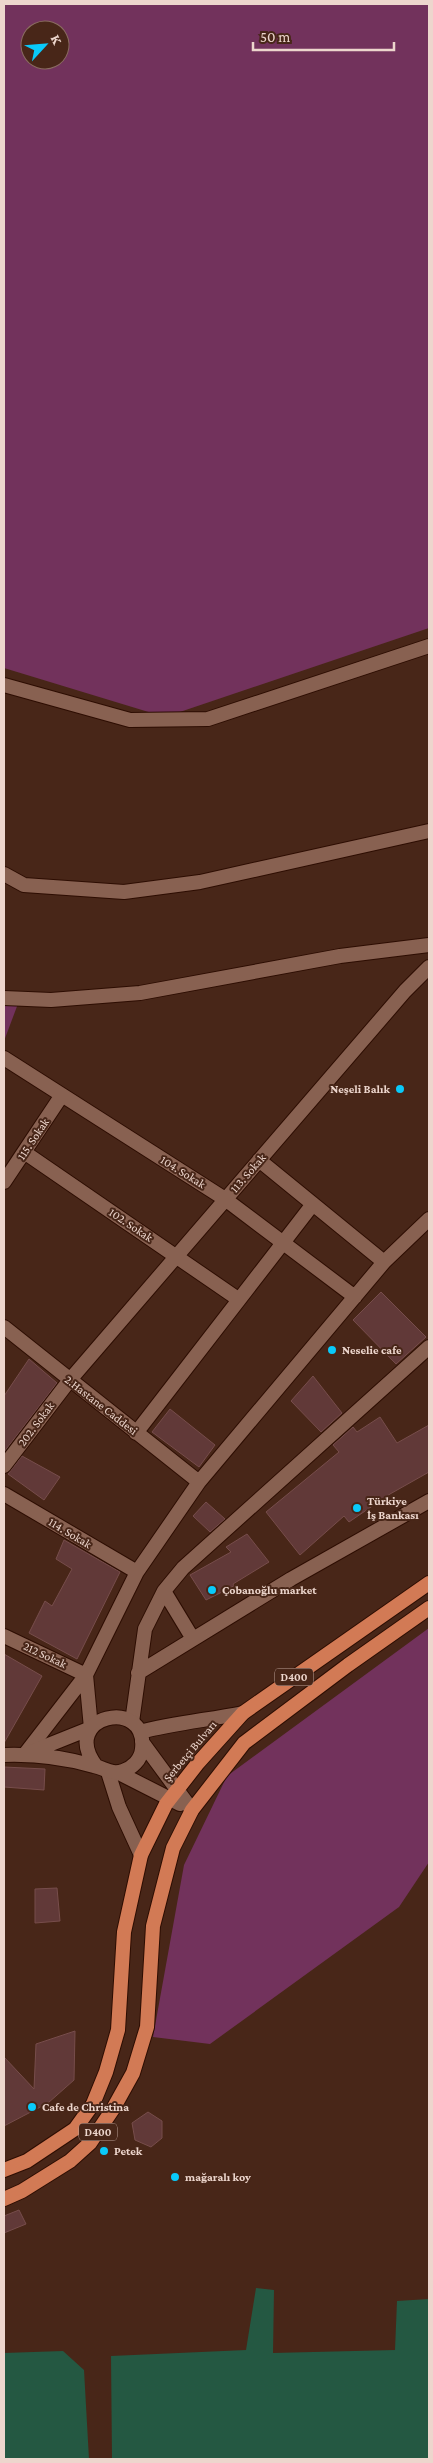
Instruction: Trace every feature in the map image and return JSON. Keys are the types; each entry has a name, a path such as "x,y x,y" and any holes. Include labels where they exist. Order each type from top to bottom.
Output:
{"highway":[{"name":"Şerbetçi Bulvarı","path":"4,2170 27,2160 75,2129 93,2104 106,2072 118,2030 124,1932 141,1855 173,1794 243,1712 429,1583"},
{"name":"D400","path":"4,2199 22,2191 70,2162 90,2143 113,2109 133,2073 146,2026 153,1926 173,1848 192,1810 244,1744 348,1664 429,1608"}],"street":[{"path":"4,685 130,720 208,719 429,646"},
{"path":"4,874 24,885 124,892 200,882 429,831"},
{"path":"4,998 51,1000 140,993 340,956 429,945"},
{"name":"113. Sokak","path":"69,1381 405,991 429,967"},
{"name":"104. Sokak","path":"4,1058 225,1199 355,1297"},
{"name":"115. Sokak","path":"4,1182 62,1095"},
{"name":"102. Sokak","path":"24,1152 238,1299"},
{"path":"259,1160 384,1262"},
{"path":"136,1433 313,1204"},
{"path":"25,1754 86,1675 137,1572 199,1482 384,1262 429,1219"},
{"name":"2.Hastane Caddesi","path":"4,1327 69,1381 199,1482"},
{"path":"107,1770 128,1769 142,1753 138,1732 138,1673 145,1629 164,1591 182,1568 429,1347"},
{"name":"202. Sokak","path":"4,1466 69,1381"},
{"name":"114. Sokak","path":"4,1494 137,1572"},
{"path":"138,1673 292,1579 429,1502"},
{"path":"164,1591 193,1639"},
{"name":"212 Sokak","path":"4,1636 86,1675"},
{"path":"86,1675 91,1728 86,1741 88,1755 107,1770 119,1807 141,1855"},
{"path":"138,1732 243,1712"},
{"path":"25,1754 91,1728 102,1718 118,1716 138,1732 173,1794"},
{"path":"4,1755 25,1754 107,1770 173,1794 192,1810"}],"shaded area":[{"path":"4,4 429,4 429,628 165,717 4,668"},
{"path":"4,999 19,1001 4,1041"},
{"path":"429,1628 429,1862 399,1907 210,2044 153,2037 184,1865 227,1776"},
{"path":"256,2288 274,2290 273,2353 395,2350 397,2301 429,2299 429,2459 112,2459 111,2356 246,2350"},
{"path":"63,2351 84,2370 89,2459 4,2459 4,2353"}],"building":[{"path":"381,1292 426,1337 396,1364 353,1320"},
{"path":"29,1359 57,1383 4,1452 4,1396"},
{"path":"313,1376 342,1413 321,1432 291,1401"},
{"path":"170,1409 215,1445 199,1467 152,1432"},
{"path":"380,1417 397,1443 429,1425 429,1472 390,1494 349,1522 344,1516 300,1555 266,1512 339,1452 333,1445 353,1427 357,1432"},
{"path":"22,1456 60,1477 44,1500 8,1474"},
{"path":"206,1502 225,1519 210,1532 193,1516"},
{"path":"247,1534 269,1562 233,1584 234,1586 206,1600 190,1575 231,1552 226,1547"},
{"path":"64,1540 120,1572 77,1659 29,1633 45,1601 52,1606 72,1569 56,1559"},
{"path":"4,1654 42,1676 4,1743"},
{"path":"4,1767 45,1769 44,1790 4,1787"},
{"path":"57,1888 60,1921 35,1923 35,1889"},
{"path":"75,2031 74,2080 48,2103 4,2126 4,2057 34,2089 36,2044"},
{"path":"148,2112 162,2121 162,2138 151,2147 135,2140 132,2123"},
{"path":"19,2210 26,2224 4,2233 4,2216"}],"place":[{"name":"Neşeli Balık","path":"400,1089"},
{"name":"Neselie cafe","path":"332,1350"},
{"name":"Türkiye İş Bankası","path":"357,1508"},
{"name":"Çobanoğlu market","path":"212,1590"},
{"name":"Cafe de Christina","path":"32,2107"},
{"name":"Petek","path":"104,2151"},
{"name":"mağaralı koy","path":"175,2177"}]}
